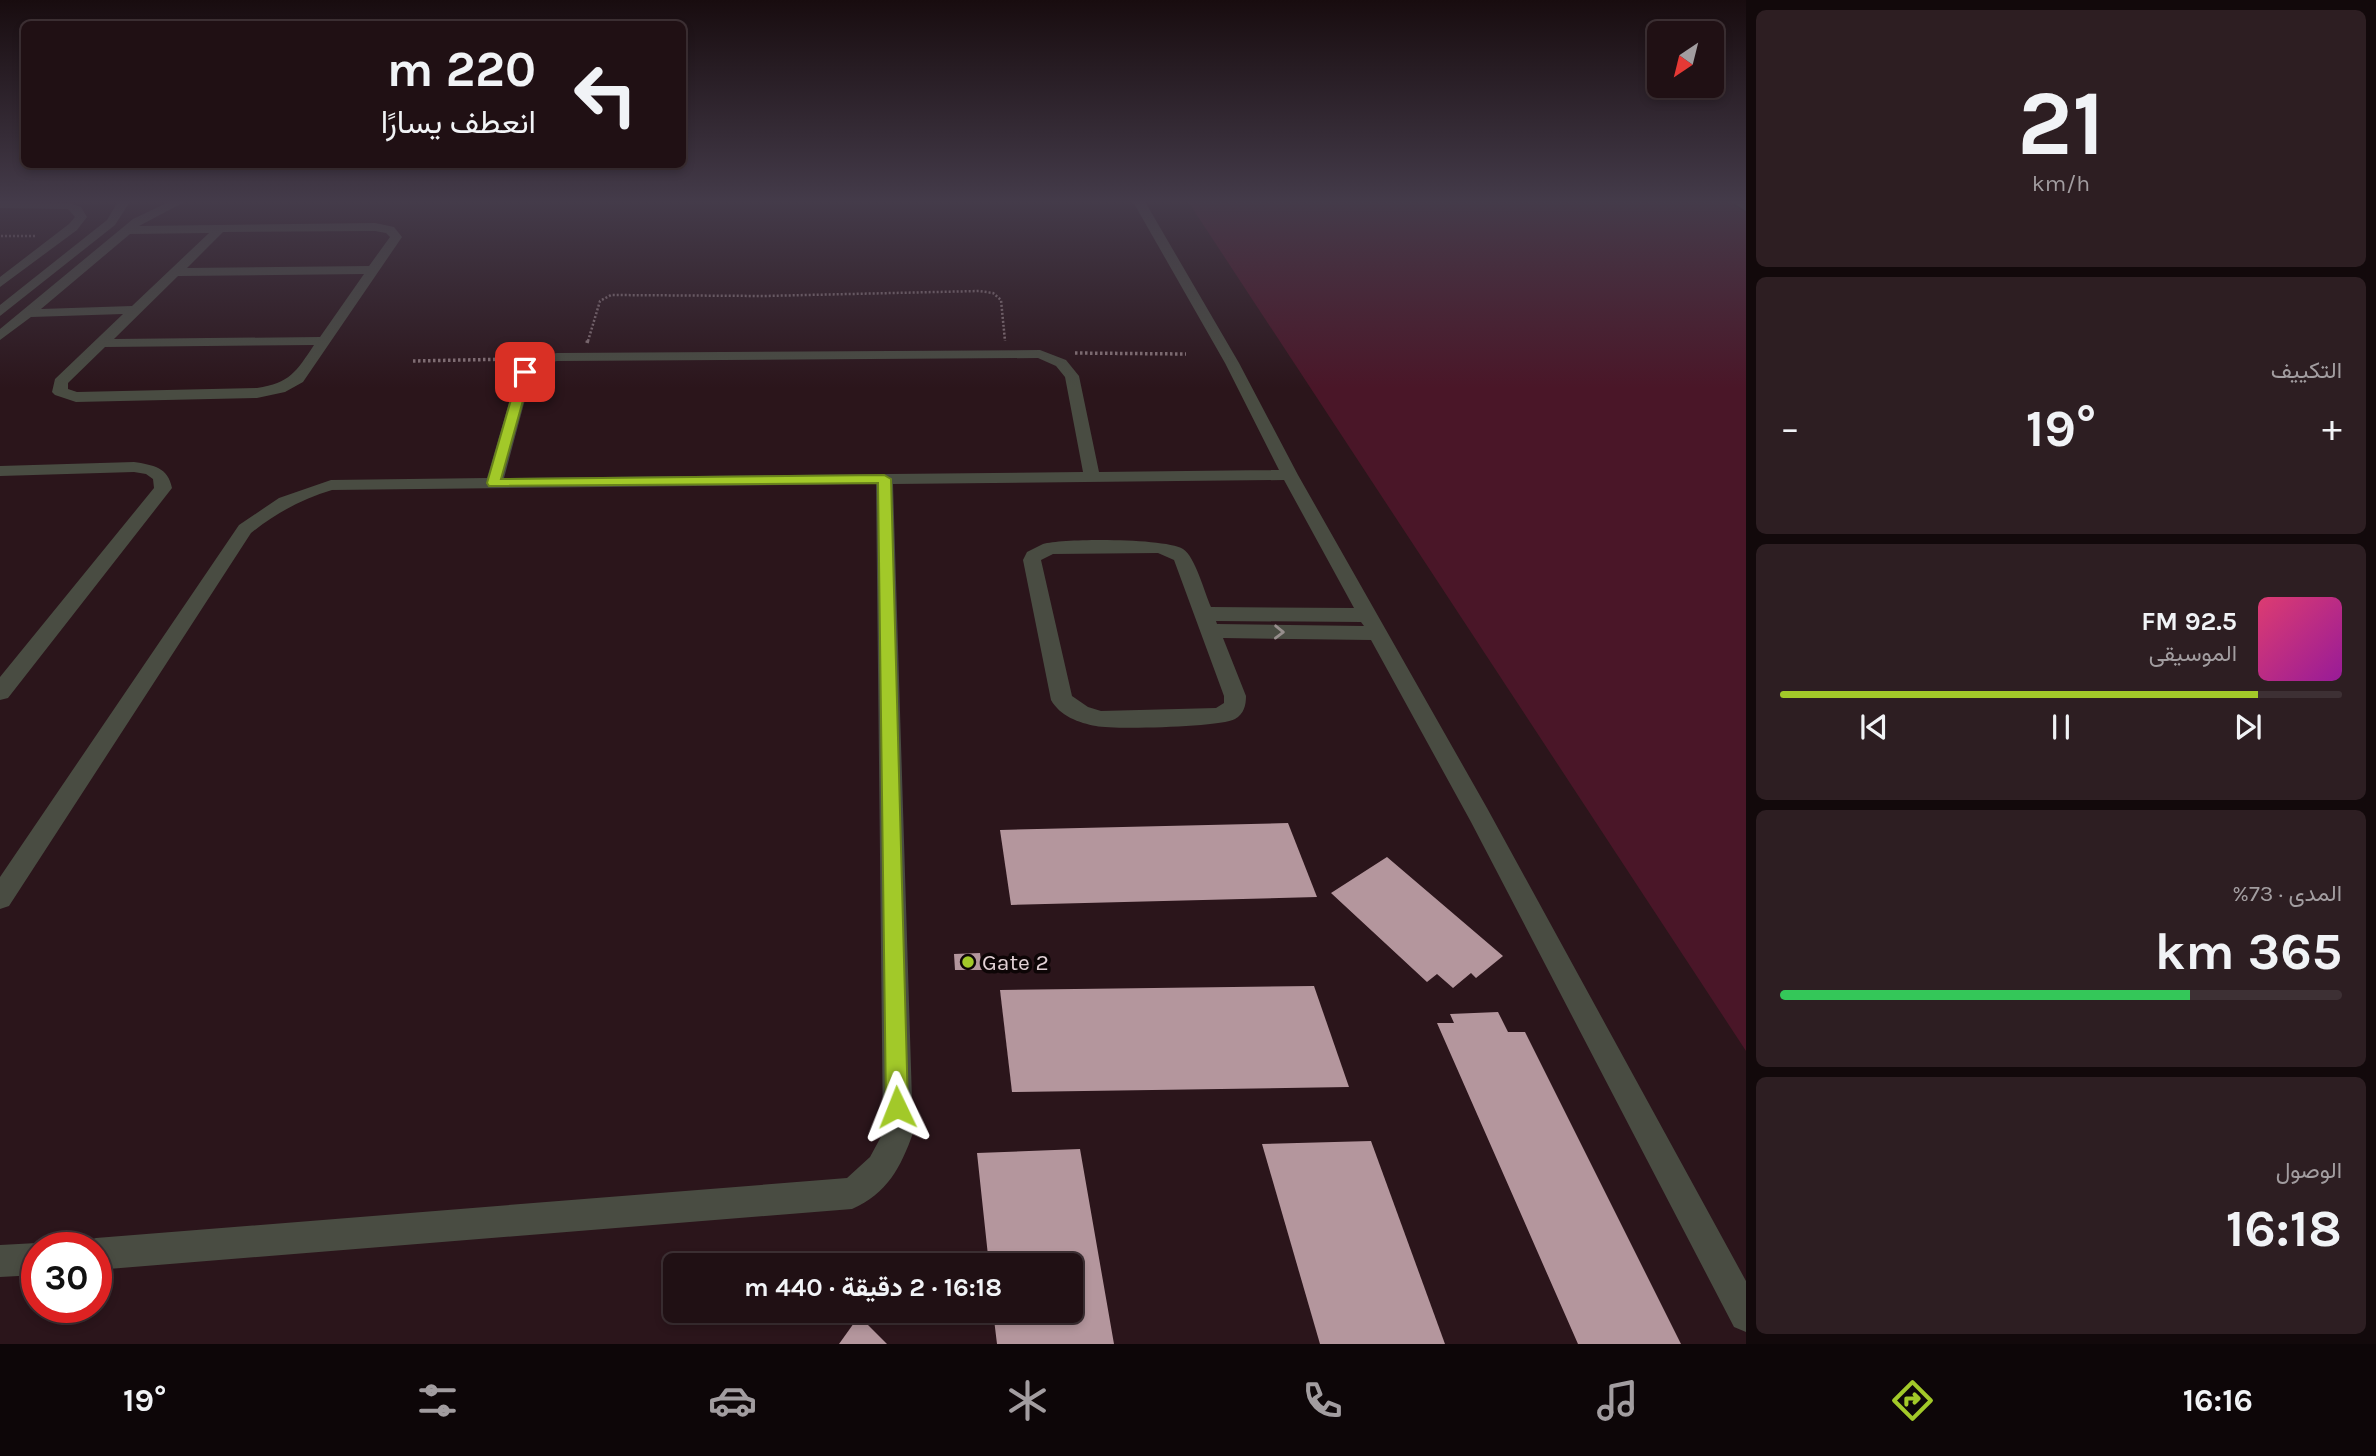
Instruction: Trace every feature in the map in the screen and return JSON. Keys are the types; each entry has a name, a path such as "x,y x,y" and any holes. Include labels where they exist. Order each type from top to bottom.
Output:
{"street":[{"path":"0,283 26,263"},
{"path":"0,312 61,263"},
{"path":"0,336 89,263"},
{"path":"183,263 60,382 60,392 76,397 269,392 298,379 380,263"},
{"path":"1174,263 1232,363 1290,474 1479,815 1746,1315"},
{"path":"173,272 375,270"},
{"path":"28,313 134,310"},
{"path":"99,343 324,341"},
{"path":"494,483 526,368 542,358 583,357 1032,353 1061,363 1073,376 1092,477"},
{"path":"0,471 134,467 151,470 161,477 163,488 0,692"},
{"path":"0,898 245,529 261,514 282,502 331,485 1290,474"},
{"path":"112,1253 852,1193 872,1180 888,1159 898,1133 884,479"},
{"path":"1050,548 1168,549 1182,558 1208,622 1235,696 1235,706 1228,713 1216,716 1101,719 1086,717 1072,710 1062,700 1032,560 1038,552 1050,548"},
{"path":"1208,622 1373,624"},
{"path":"0,1261 21,1260"}],"path":[{"path":"583,357 600,301 611,295 764,296 979,291 993,293 1001,300 1007,353"},
{"path":"1032,353 1186,354"},
{"path":"413,361 542,358"}],"shaded area":[{"path":"1228,263 1746,263 1746,1051"}],"building":[{"path":"1288,823 1317,897 1011,905 1000,830"},
{"path":"1387,857 1503,956 1476,978 1471,973 1453,988 1437,974 1427,982 1331,893"},
{"name":"Gate 2","path":"980,953 982,970 955,970 954,954"},
{"path":"1314,986 1349,1087 1012,1092 1000,990"},
{"path":"1498,1012 1508,1032 1525,1032 1681,1344 1578,1344 1437,1023 1454,1023 1450,1014"},
{"path":"1371,1141 1445,1344 1320,1344 1262,1144"},
{"path":"1080,1149 1114,1344 997,1344 994,1323 1083,1323 1083,1253 988,1253 977,1153"},
{"path":"854,1323 866,1323 887,1344 839,1344"}],"place":[{"name":"Gate 2","path":"968,962"}],"route":[{"path":"525,372 494,483 884,479 897,1107"}]}
